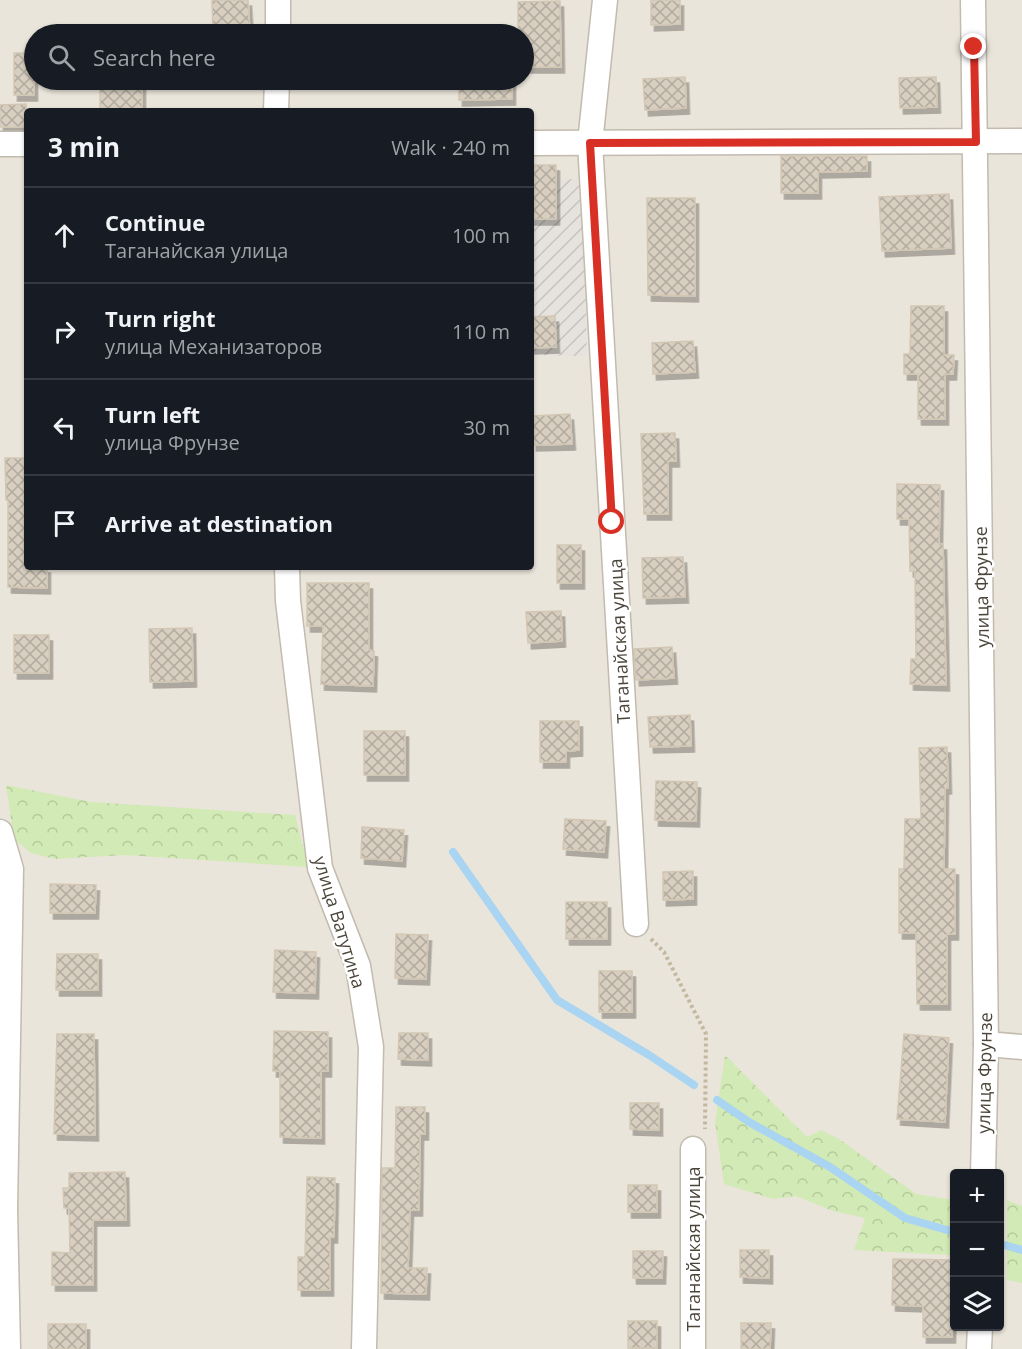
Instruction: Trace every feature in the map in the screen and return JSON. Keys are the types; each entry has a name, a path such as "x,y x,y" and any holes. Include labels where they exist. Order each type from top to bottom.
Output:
{"street":[{"path":"278,0 278,24"},
{"name":"Таганайская улица","path":"605,0 590,143 636,924"},
{"name":"улица Фрунзе","path":"973,0 986,1044 983,1169"},
{"path":"276,108 277,90"},
{"path":"534,143 1022,141"},
{"path":"0,144 24,144"},
{"name":"улица Ватутина","path":"287,570 288,601 320,868 357,966 371,1047 364,1349"},
{"path":"0,832 11,869 5,1209 8,1349"},
{"path":"986,1044 1022,1047"},
{"name":"Таганайская улица","path":"693,1149 693,1349"},
{"path":"979,1349 980,1331"}],"path":[{"path":"636,924 664,951 706,1034 704,1138 693,1149"}],"shaded area":[{"path":"0,0 1022,0 1022,1349 0,1349"},
{"path":"582,179 587,356 534,355 534,180"}],"green space":[{"path":"6,785 91,802 295,815 308,867 125,855 55,859 31,853 14,839"},
{"path":"725,1055 807,1137 821,1130 839,1139 916,1194 950,1199 950,1253 854,1250 865,1218 833,1211 796,1196 773,1199 724,1184 715,1122"},
{"path":"1007,1200 1022,1206 1022,1283 1007,1280"}],"building":[{"path":"212,0 248,0 249,24 213,24"},
{"path":"651,0 680,0 680,24 651,25"},
{"path":"560,1 561,67 534,67 534,24 518,24 518,2"},
{"path":"14,53 24,53 24,90 34,90 34,95 14,95"},
{"path":"685,77 686,108 645,110 643,79"},
{"path":"936,77 937,107 900,108 899,78"},
{"path":"100,90 142,90 142,108 100,108"},
{"path":"459,90 512,90 512,99 459,100"},
{"path":"26,104 24,127 0,127 0,105"},
{"path":"781,156 867,156 867,171 818,172 818,193 781,193"},
{"path":"534,165 556,165 556,219 534,219"},
{"path":"949,194 951,248 882,251 879,197"},
{"path":"647,198 695,198 695,296 648,295"},
{"path":"911,306 944,306 944,355 954,355 953,374 945,374 945,419 918,419 918,374 904,374 904,354 910,354"},
{"path":"555,316 556,347 534,348 534,317"},
{"path":"693,341 695,372 653,374 652,343"},
{"path":"570,414 572,444 534,445 534,416"},
{"path":"675,433 676,461 668,461 668,514 644,514 641,434"},
{"path":"5,458 24,458 24,570 47,570 47,588 8,587 8,500 6,500"},
{"path":"897,484 940,485 939,544 943,544 946,685 910,684 911,659 916,659 915,571 910,571 909,519 897,519"},
{"path":"557,545 581,545 581,583 557,583"},
{"path":"683,557 685,597 643,598 642,558"},
{"path":"307,583 369,583 369,650 374,651 373,686 321,684 323,626 307,626"},
{"path":"561,611 562,641 528,643 526,612"},
{"path":"192,628 193,681 150,682 149,629"},
{"path":"14,635 49,635 49,673 14,673"},
{"path":"672,647 674,678 636,680 634,649"},
{"path":"690,715 691,746 650,747 648,717"},
{"path":"540,721 579,721 579,750 566,751 566,762 540,762"},
{"path":"364,731 405,731 405,775 364,775"},
{"path":"947,747 948,788 945,788 944,869 955,869 955,934 947,934 947,1004 917,1004 916,933 899,933 899,869 904,869 905,819 921,819 919,748"},
{"path":"656,781 697,782 696,821 655,820"},
{"path":"565,819 606,821 604,852 563,849"},
{"path":"362,827 404,830 402,861 361,858"},
{"path":"693,871 693,899 663,900 663,872"},
{"path":"50,884 96,885 95,913 50,913"},
{"path":"566,902 607,902 607,939 566,939"},
{"path":"396,934 428,935 426,979 395,978"},
{"path":"275,950 316,952 315,993 273,992"},
{"path":"57,954 98,954 98,990 56,990"},
{"path":"599,971 632,971 632,1012 599,1012"},
{"path":"274,1031 328,1032 328,1071 321,1071 321,1138 280,1137 280,1071 273,1071"},
{"path":"399,1033 428,1033 428,1060 398,1059"},
{"path":"57,1034 94,1034 95,1135 54,1134"},
{"path":"904,1034 949,1038 945,1122 897,1119"},
{"path":"630,1103 659,1103 659,1130 630,1129"},
{"path":"396,1107 425,1107 425,1134 420,1134 419,1210 410,1210 408,1268 427,1268 426,1294 381,1293 382,1168 395,1168"},
{"path":"125,1172 126,1220 93,1220 93,1285 52,1285 52,1252 70,1253 69,1208 64,1208 63,1188 69,1188 69,1173"},
{"path":"307,1177 335,1178 334,1237 330,1237 330,1290 298,1290 298,1257 305,1257"},
{"path":"628,1185 657,1185 657,1212 628,1212"},
{"path":"740,1250 769,1250 769,1278 740,1277"},
{"path":"633,1251 663,1251 662,1278 633,1278"},
{"path":"893,1259 950,1260 950,1331 952,1331 952,1337 923,1337 923,1306 892,1305"},
{"path":"628,1321 657,1321 657,1348 628,1348"},
{"path":"741,1323 771,1323 770,1349 741,1349"},
{"path":"48,1324 86,1324 86,1349 48,1349"}],"waterway":[{"path":"453,852 557,1000 694,1085"},
{"path":"717,1100 749,1122 830,1167 905,1218 950,1231"},
{"path":"1004,1245 1022,1250"}],"route":[{"path":"612,522 590,143 976,142 974,47"}]}
